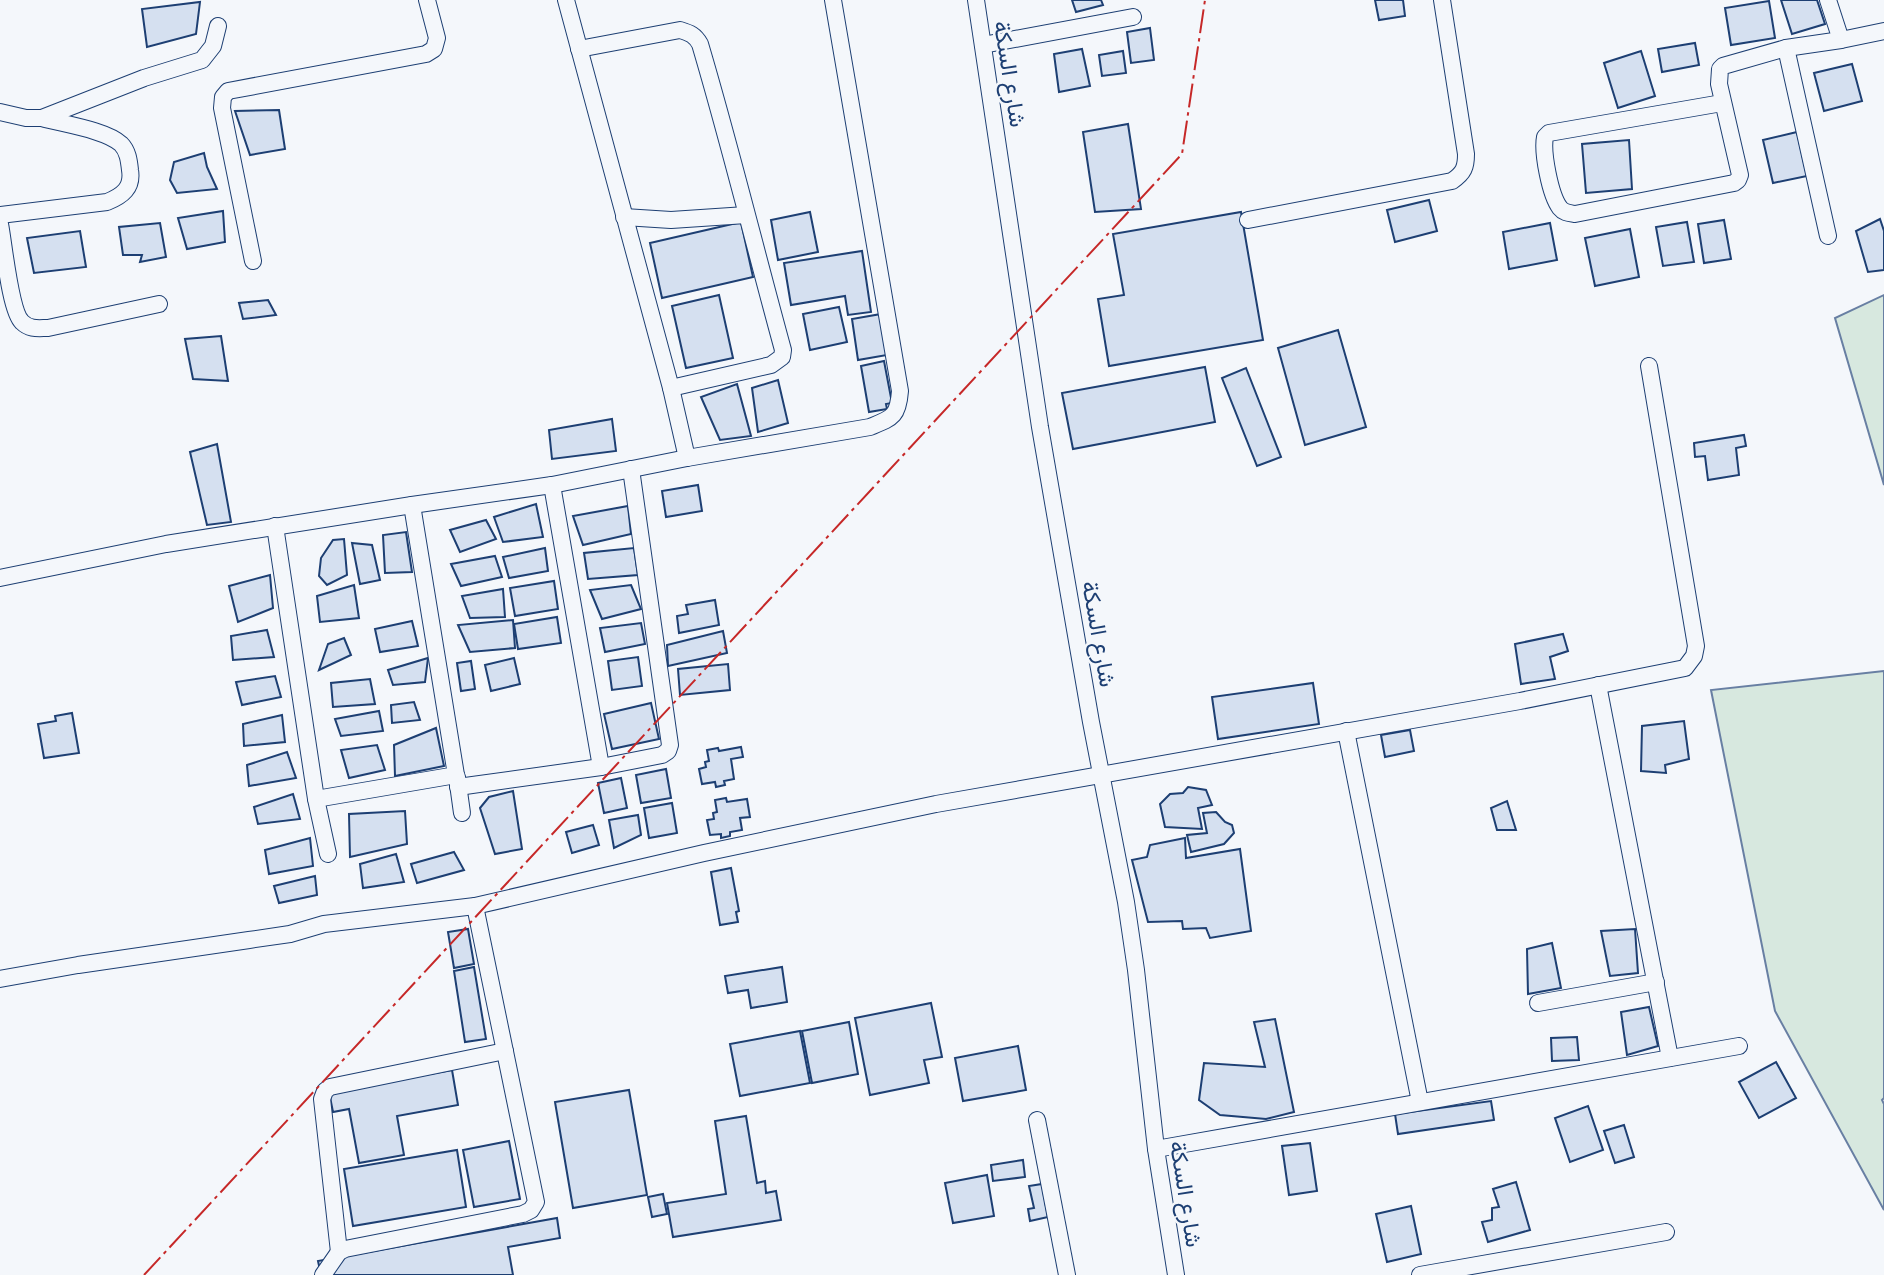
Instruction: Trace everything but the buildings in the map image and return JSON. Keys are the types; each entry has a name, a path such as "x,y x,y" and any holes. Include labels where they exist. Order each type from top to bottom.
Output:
{"street":[{"path":"253,261 222,108 223,97 228,91 426,54 434,49 437,38 427,0"},
{"path":"566,0 671,388 687,458"},
{"path":"0,578 166,544 552,485 687,458 870,427 890,419 899,407 900,391 832,0"},
{"name":"شارع السكة","path":"976,0 1040,426 1126,902 1156,1149 1176,1275"},
{"path":"1248,220 1452,181 1460,175 1466,167 1466,154 1442,0"},
{"path":"1828,0 1841,40"},
{"path":"983,45 1133,16"},
{"path":"42,118 144,78 202,60 213,46 219,26"},
{"path":"579,49 680,30 695,36 700,44 722,118 783,351 782,357 771,365 671,388"},
{"path":"1722,103 1549,133 1545,136 1544,158 1559,207 1566,213 1575,214 1734,183 1740,175 1740,168 1722,103 1719,77 1723,65 1786,48 1884,31"},
{"path":"1786,48 1828,236"},
{"path":"0,112 26,118 42,118 103,134 121,144 129,157 131,176 128,188 119,197 107,202 0,215"},
{"path":"624,218 671,220 746,215"},
{"path":"0,224 14,304 20,320 30,328 48,328 159,304"},
{"path":"0,979 290,934 324,924 475,906 717,850 925,807 1685,668 1694,656 1696,646 1648,366"},
{"path":"316,799 457,781 601,767 662,755 668,751 670,745 631,469"},
{"path":"552,485 601,767"},
{"path":"412,505 462,813"},
{"path":"275,526 316,799 328,854"},
{"path":"1598,685 1670,1058"},
{"path":"1346,731 1420,1102"},
{"path":"323,1275 345,1249 523,1214 531,1210 536,1202 475,906"},
{"path":"1538,1003 1656,982"},
{"path":"1156,1149 1739,1046"},
{"path":"340,1252 322,1099 325,1091 342,1084 505,1051"},
{"path":"1037,1120 1067,1275"},
{"path":"1420,1275 1666,1232"}],"shaded area":[{"path":"1884,295 1884,485 1835,318"},
{"path":"1884,671 1884,1210 1775,1011 1711,690"}],"power":[{"path":"144,1275 1182,154 1205,0"}]}
